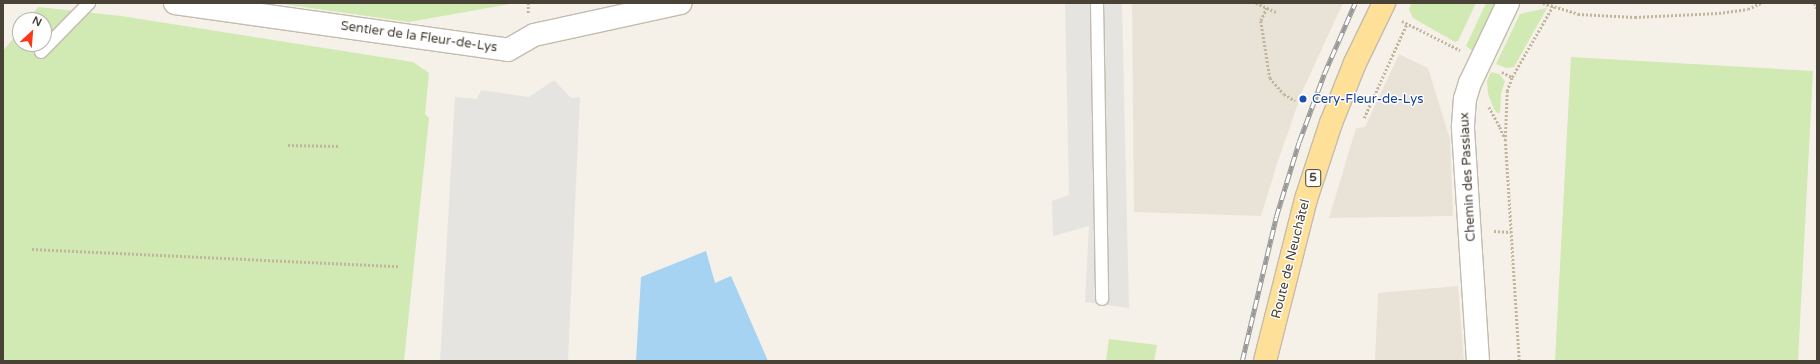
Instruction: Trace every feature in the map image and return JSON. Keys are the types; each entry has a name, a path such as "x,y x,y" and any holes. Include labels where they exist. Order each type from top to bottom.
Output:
{"main road":[{"name":"Route de Neuchâtel","path":"1266,361 1306,199 1328,130 1355,63 1384,3"}],"street":[{"name":"Sentier de la Fleur-de-Lys","path":"175,3 508,50 534,35 681,3"},
{"name":"Chemin des Passiaux","path":"1478,361 1463,126 1465,99 1470,83 1508,3"}],"lane":[{"path":"52,41 89,3"},
{"path":"1097,3 1102,299"}],"path":[{"path":"1256,3 1276,12"},
{"path":"1543,3 1578,14 1635,18 1719,13 1748,9 1760,3"},
{"path":"1815,3 1817,9"},
{"path":"1519,361 1505,141 1507,91 1512,77 1553,6"},
{"path":"1267,8 1261,21 1270,78 1284,94 1295,101"},
{"path":"1364,118 1406,23"},
{"path":"1418,28 1447,43"},
{"path":"1486,101 1500,127 1505,141"},
{"path":"288,145 339,146"},
{"path":"32,249 399,266"}],"shaded area":[{"path":"1065,3 1122,3 1129,308 1085,302 1089,226 1053,236 1052,201 1069,195"},
{"path":"1132,3 1343,3 1302,92 1261,216 1134,212"},
{"path":"1399,54 1428,68 1450,139 1453,216 1329,218 1356,128 1365,127"},
{"path":"554,80 571,98 580,97 568,361 440,361 455,97 477,99 481,90 529,97"},
{"path":"1458,286 1464,361 1375,361 1378,293"}],"green space":[{"path":"276,3 515,3 409,22"},
{"path":"1411,3 1476,3 1458,41 1455,42 1413,18 1409,10"},
{"path":"1486,3 1495,3 1495,8 1475,53 1466,46"},
{"path":"38,7 121,16 413,62 429,73 425,114 429,118 404,361 3,361 3,51 12,40 12,52 52,52 52,12 34,12"},
{"path":"1547,8 1514,67 1506,68 1496,64 1520,14"},
{"path":"1571,57 1813,71 1798,361 1555,361"},
{"path":"1491,72 1499,74 1505,81 1501,94 1500,113 1497,113 1494,109 1488,94 1487,81"},
{"path":"1109,339 1157,345 1154,361 1106,361"}],"water":[{"path":"706,251 715,283 731,276 768,361 636,361 641,277"}],"railway":[{"path":"1242,361 1276,217 1299,142 1324,74 1355,3"}],"place":[{"name":"Cery-Fleur-de-Lys","path":"1303,99"}]}
